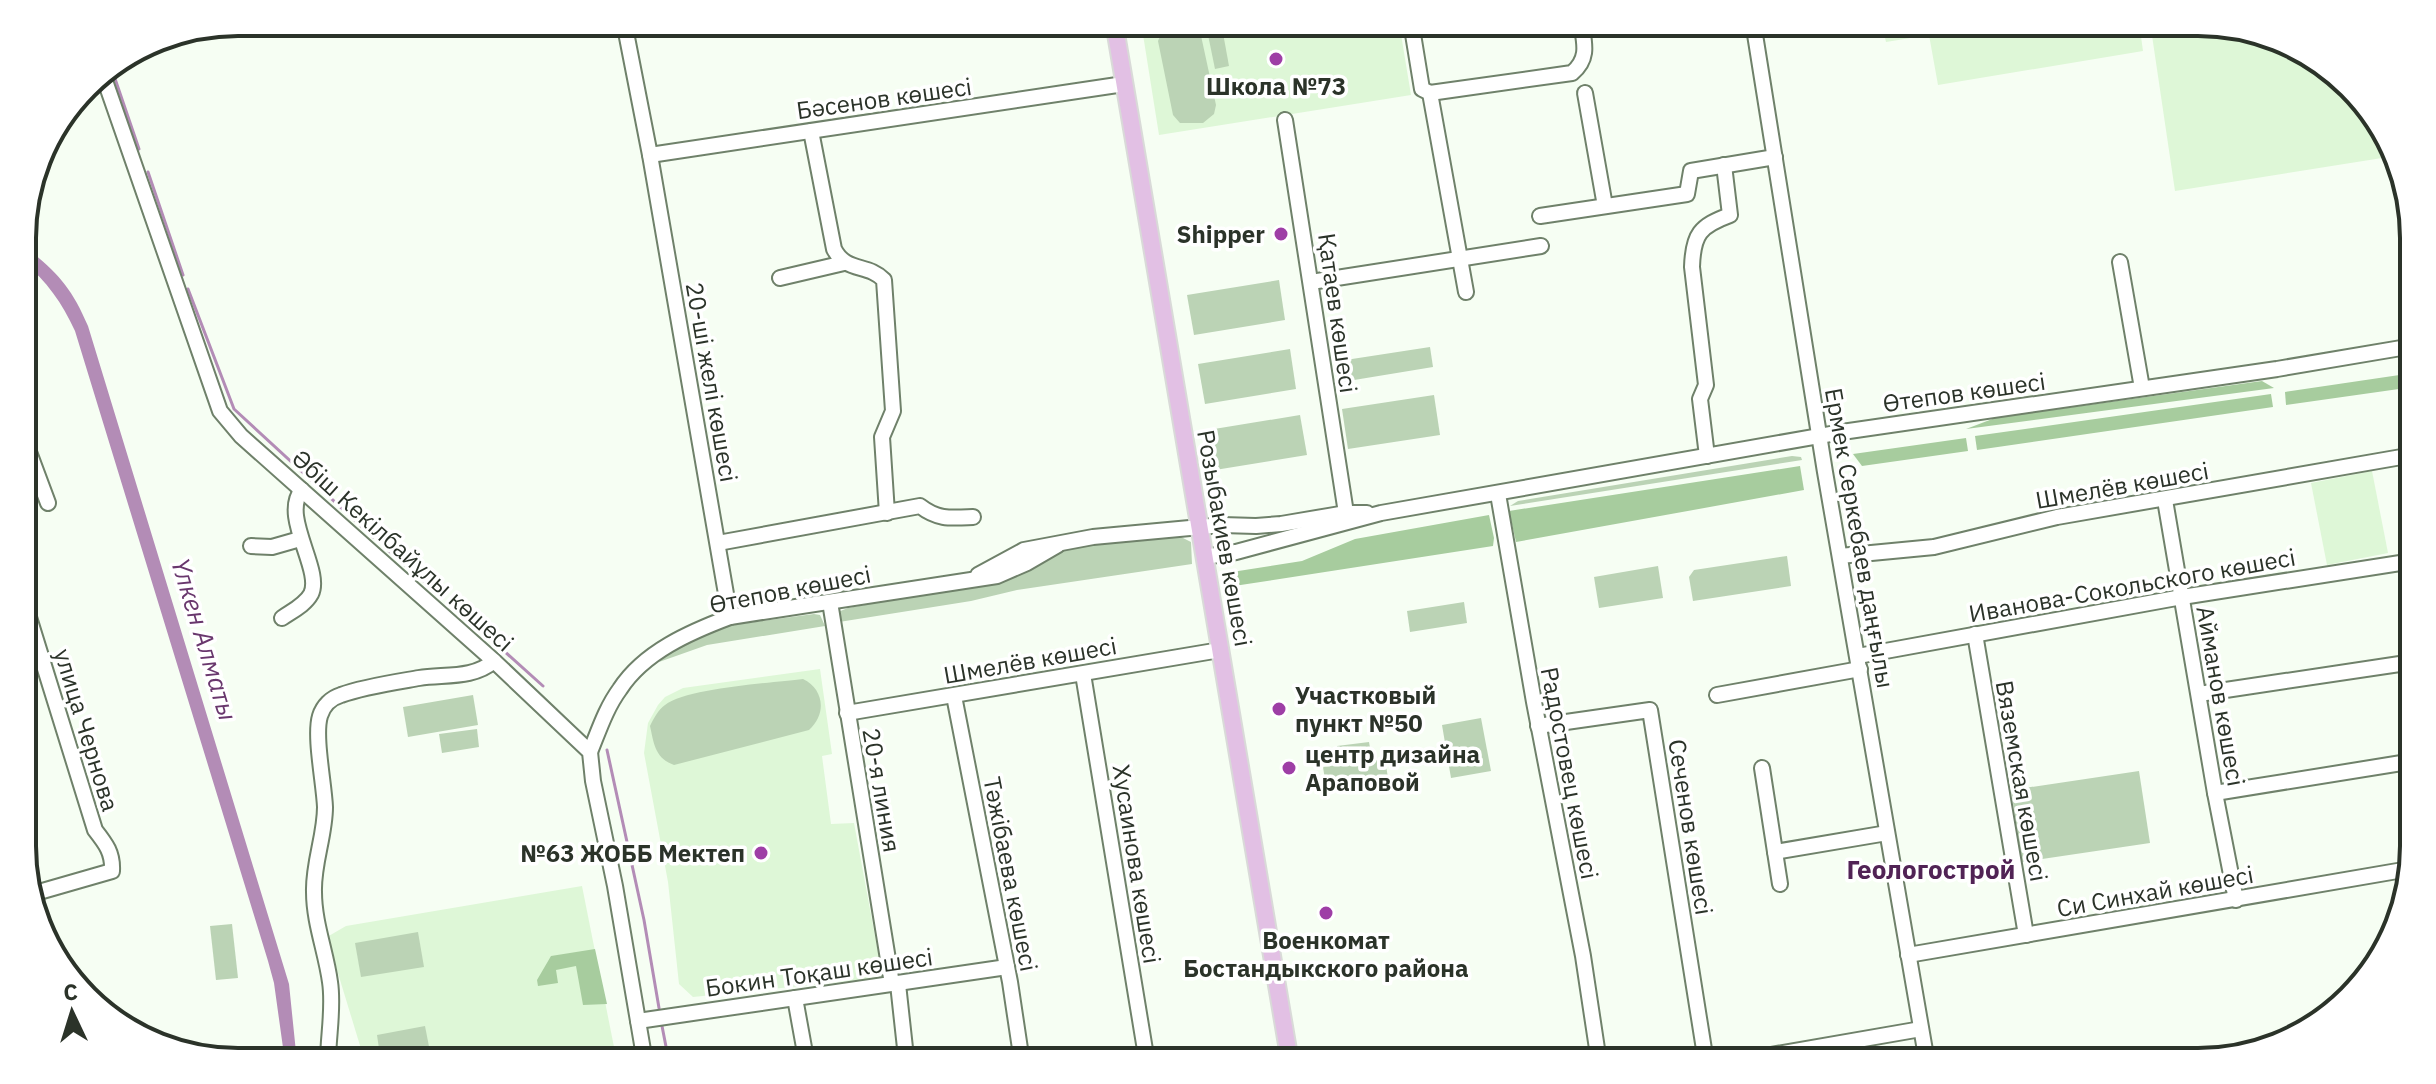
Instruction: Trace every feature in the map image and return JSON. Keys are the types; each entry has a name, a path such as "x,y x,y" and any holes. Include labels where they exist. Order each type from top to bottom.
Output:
{"main road":[{"name":"Розыбакиев көшесі","path":"1116,36 1288,1048"}],"street":[{"name":"20-ші желі көшесі","path":"627,36 730,617"},
{"path":"1413,36 1422,89 1430,93 1572,73 1582,65 1583,36"},
{"name":"Ермек Серкебаев даңғылы","path":"1755,36 1924,1048"},
{"name":"Бәсенов көшесі","path":"650,155 1124,84"},
{"name":"Әбіш Кекілбайұлы көшесі","path":"107,85 220,411 241,436 494,661 590,752"},
{"path":"1430,93 1466,292"},
{"path":"1585,93 1605,206"},
{"name":"Қатаев көшесі","path":"1285,120 1346,513"},
{"path":"811,131 834,249 844,263"},
{"path":"1540,216 1687,194 1691,171 1775,157"},
{"path":"1707,456 1700,399 1706,385 1692,255 1697,234 1711,223 1730,215 1724,165"},
{"path":"1311,282 1541,246"},
{"path":"2120,262 2142,388"},
{"path":"780,278 844,263 873,271 884,280 893,411 882,437 887,513"},
{"name":"Өтепов көшесі","path":"1204,557 1236,552 1381,513 1820,436 2400,348"},
{"name":"Шмелёв көшесі","path":"1840,556 1934,547 2057,517 2400,457"},
{"path":"36,471 48,503"},
{"path":"282,618 304,603 314,586 300,539 295,502 302,490"},
{"name":"Радостовец көшесі","path":"1498,494 1545,775 1583,956 1597,1048"},
{"name":"Айманов көшесі","path":"2165,500 2236,900"},
{"path":"718,543 920,506 932,515 973,517"},
{"name":"Өтепов көшесі","path":"590,752 612,701 631,675 675,641 730,617 962,581 1024,550 1093,537 1222,525 1269,525 1346,513 1381,513"},
{"path":"251,546 272,547 300,539"},
{"name":"Иванова-Сокольского көшесі","path":"1717,695 1975,634 2400,563"},
{"name":"20-я линия","path":"830,602 905,1048"},
{"name":"Вяземская көшесі","path":"1975,634 2026,935"},
{"name":"улица Чернова","path":"36,640 95,830 110,849 113,860 112,871 42,891"},
{"name":"Шмелёв көшесі","path":"847,713 1220,650"},
{"path":"329,1048 331,984 318,929 314,893 315,867 325,816 318,734 320,715 327,703 340,695 419,678 474,673 484,670 494,661"},
{"path":"2199,694 2400,664"},
{"name":"Хусаинова көшесі","path":"1083,674 1145,1048"},
{"name":"Тәжібаева көшесі","path":"954,696 1020,1048"},
{"name":"Сеченов көшесі","path":"1538,726 1650,710 1704,1048"},
{"path":"590,752 643,1048"},
{"path":"2215,793 2400,763"},
{"path":"1762,768 1780,884"},
{"path":"1775,852 1887,833"},
{"name":"Си Синхай көшесі","path":"1908,955 2398,871"},
{"name":"Бокин Тоқаш көшесі","path":"638,1021 1007,967"},
{"path":"795,998 804,1048"},
{"path":"1840,1048 1921,1029"}],"shaded area":[{"name":"Школа №73","path":"1143,36 1401,36 1411,95 1159,135"},
{"path":"1160,36 1201,36 1216,105 1214,114 1203,123 1180,123 1173,115 1158,41"},
{"path":"1208,36 1224,36 1229,66 1215,69"},
{"path":"1885,36 1923,36 1886,42"},
{"path":"1929,36 2141,36 2143,51 1938,85"},
{"path":"2152,36 2211,36 2237,40 2275,51 2299,63 2341,95 2373,137 2382,158 2175,191"},
{"path":"36,256 62,280 88,326 289,984 296,1048 283,1048 268,961 75,331 53,293 36,274"},
{"path":"1279,280 1285,320 1194,335 1187,295"},
{"path":"1430,347 1433,367 1342,382 1339,361"},
{"path":"1290,349 1296,389 1205,404 1198,364"},
{"path":"2400,375 2400,389 2286,405 2285,392"},
{"path":"2262,381 2274,388 1966,429 1995,418"},
{"path":"2271,394 2273,407 1977,450 1975,436"},
{"path":"1434,395 1440,435 1348,449 1342,409"},
{"path":"1300,415 1307,455 1215,470 1208,430"},
{"path":"1966,438 1968,451 1862,466 1853,454"},
{"path":"1801,457 1802,460 1510,506 1518,501"},
{"path":"1800,466 1804,490 1516,542 1509,511"},
{"path":"2372,471 2388,553 2327,565 2311,483"},
{"path":"1489,515 1493,546 1234,586 1232,572 1302,561 1355,539"},
{"path":"1158,536 1181,537 1191,542 1192,564 1017,590 971,601 839,622 838,612 848,608 1007,579 1067,548"},
{"path":"1787,556 1791,586 1693,601 1689,577 1694,570"},
{"path":"1658,566 1663,598 1599,608 1594,577"},
{"path":"1464,602 1467,623 1410,632 1407,611"},
{"path":"820,615 825,626 707,645 659,662 672,650 725,626"},
{"name":"№63 ЖОББ Мектеп","path":"820,669 832,754 822,756 831,824 854,823 880,963 870,979 693,997 679,984 668,882 644,753 648,723 665,697 683,688"},
{"path":"803,679 815,689 821,702 819,717 809,730 674,765 656,750 650,726 660,709 676,699 730,687"},
{"path":"473,695 478,725 408,737 403,707"},
{"path":"1481,718 1491,771 1451,778 1442,725"},
{"path":"477,729 479,747 442,753 439,734"},
{"path":"1369,742 1372,759 1355,763 1385,759 1388,778 1358,783 1359,788 1327,793 1323,767 1340,764 1337,746"},
{"path":"2139,771 2150,843 2022,862 2011,790"},
{"path":"582,886 614,1048 361,1048 327,937 346,926"},
{"path":"232,924 238,978 216,980 210,926"},
{"path":"418,932 424,967 361,977 355,943"},
{"path":"595,949 607,1004 583,1005 576,966 556,970 558,983 538,986 537,980 551,956"},
{"path":"425,1026 429,1048 379,1048 377,1035"}],"waterway":[{"path":"115,78 139,149"},
{"path":"148,172 183,275"},
{"path":"188,289 234,409 373,537"},
{"path":"387,549 439,594"},
{"path":"494,642 543,686"},
{"path":"607,750 644,920 659,1008"},
{"path":"662,1026 666,1048"}],"place":[{"name":"Школа №73","path":"1276,59"},
{"name":"Shipper","path":"1281,234"},
{"name":"Участковый пункт №50","path":"1279,709"},
{"name":"центр дизайна Араповой","path":"1289,768"},
{"name":"№63 ЖОББ Мектеп","path":"761,853"},
{"name":"Военкомат Бостандыкского района","path":"1326,913"}],"district":[{"name":"Геологострой","path":"1931,869"}],"water label":[{"name":"Үлкен Алматы","path":"205,639"}]}
